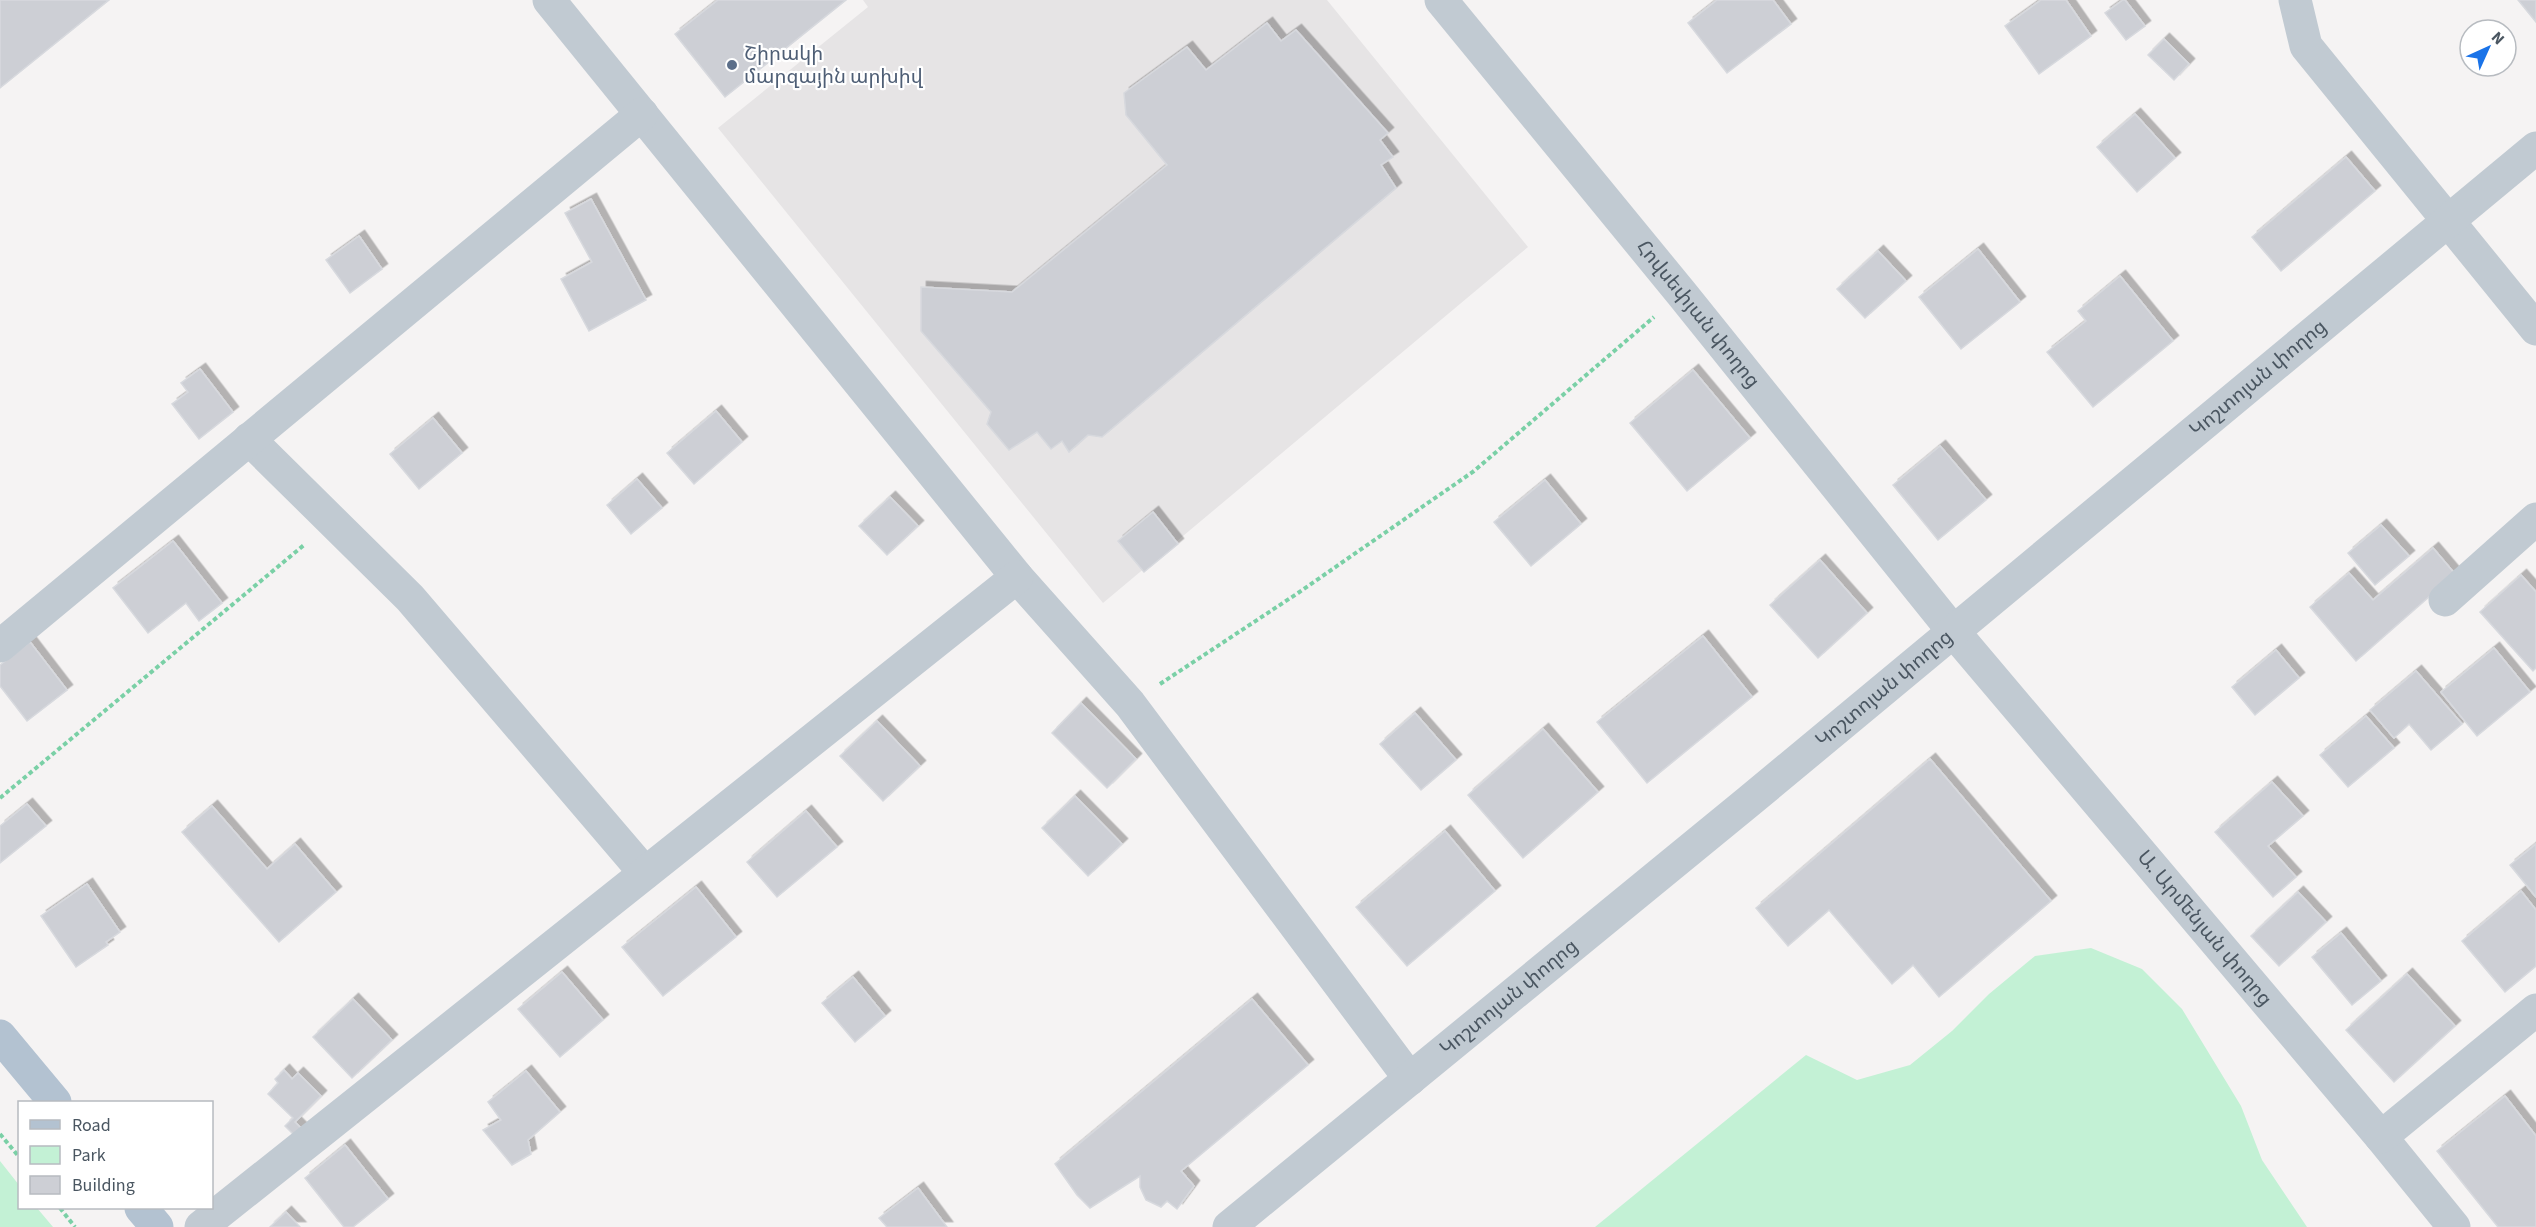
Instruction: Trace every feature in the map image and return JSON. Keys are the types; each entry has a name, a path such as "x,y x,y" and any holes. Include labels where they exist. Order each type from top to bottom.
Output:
{"main road":[{"path":"0,1036 54,1101"},
{"path":"142,1209 157,1227"}],"street":[{"path":"549,0 1017,577 1130,704 1410,1079"},
{"name":"Հովսեփյան փողոց","path":"1441,0 1682,294 1953,631"},
{"path":"2295,0 2306,46 2536,329"},
{"path":"0,646 642,114"},
{"name":"Կոշտոյան փողոց","path":"1229,1227 2536,148"},
{"path":"249,439 410,598 645,873"},
{"path":"2445,600 2536,519"},
{"path":"201,1227 1017,577"},
{"name":"Ա. Արմենյան փողոց","path":"1953,631 2381,1137 2454,1227"},
{"path":"2381,1137 2536,1010"}],"path":[{"path":"1130,704 1298,593 1474,471 1682,294"},
{"path":"0,798 332,521"},
{"path":"0,1134 18,1156"},
{"path":"61,1209 75,1227"}],"shaded area":[{"path":"863,0 1327,0 1528,247 1103,603 718,128 868,7"}],"green space":[{"path":"2091,948 2142,969 2182,1009 2241,1106 2262,1160 2307,1227 1595,1227 1806,1055 1857,1080 1910,1065 1952,1031 1989,994 2035,956"},
{"path":"0,1161 18,1184 18,1209 38,1209 53,1227 0,1227"}],"building":[{"path":"0,0 109,0 0,88"},
{"name":"Շիրակի մարզային արխիվ","path":"718,0 846,0 725,97 675,34"},
{"path":"1717,0 1773,0 1791,24 1727,73 1688,23"},
{"path":"2041,0 2066,0 2091,36 2039,74 2005,26"},
{"path":"2123,0 2145,26 2126,40 2105,13"},
{"path":"2518,0 2536,0 2536,22"},
{"path":"1267,23 1281,41 1296,30 1388,133 1380,140 1393,157 1381,165 1396,188 1102,437 1088,435 1069,452 1062,441 1051,449 1037,432 1009,450 987,424 991,412 921,331 921,287 1012,292 1167,165 1126,115 1124,93 1187,47 1206,70"},
{"path":"2164,39 2189,64 2174,80 2148,55"},
{"path":"2135,114 2175,158 2137,192 2097,147"},
{"path":"2346,157 2375,191 2281,271 2252,237"},
{"path":"591,199 646,300 589,331 561,279 592,262 565,213"},
{"path":"359,236 382,269 350,293 326,260"},
{"path":"1978,249 2020,302 1961,349 1919,297"},
{"path":"1878,251 1906,281 1865,318 1837,289"},
{"path":"2120,276 2173,341 2093,407 2047,352 2086,321 2078,311"},
{"path":"200,369 233,412 199,439 172,404 188,392 181,383"},
{"path":"1693,370 1750,438 1687,491 1630,423"},
{"path":"716,411 742,442 694,484 667,453"},
{"path":"433,418 462,453 419,489 390,454"},
{"path":"1940,446 1986,500 1938,540 1893,485"},
{"path":"637,479 662,508 631,534 607,505"},
{"path":"1545,480 1581,524 1531,566 1494,522"},
{"path":"890,497 918,526 887,555 859,526"},
{"path":"1153,512 1178,544 1144,572 1118,541"},
{"path":"2381,525 2409,556 2375,585 2348,553"},
{"path":"173,541 222,603 199,621 186,603 148,633 113,588"},
{"path":"2433,548 2455,574 2356,661 2310,607 2349,573 2373,600"},
{"path":"1820,560 1867,613 1818,658 1770,605"},
{"path":"2521,575 2536,592 2536,668 2533,671 2480,612"},
{"path":"1703,636 1752,697 1647,783 1597,722"},
{"path":"30,642 67,690 27,721 0,686 0,665"},
{"path":"2494,648 2530,692 2477,736 2441,692"},
{"path":"2276,650 2299,678 2255,715 2232,687"},
{"path":"2416,671 2462,724 2431,750 2409,724 2394,738 2370,710"},
{"path":"1081,703 1136,759 1107,788 1052,733"},
{"path":"1415,713 1456,760 1421,790 1380,744"},
{"path":"2366,716 2394,748 2348,787 2320,755"},
{"path":"877,721 920,766 883,801 840,756"},
{"path":"1543,729 1598,792 1523,858 1468,795"},
{"path":"1930,759 2051,901 1939,997 1913,965 1892,984 1829,910 1788,946 1756,908"},
{"path":"2272,782 2303,816 2268,846 2296,877 2273,897 2215,832"},
{"path":"1075,796 1122,844 1088,876 1042,828"},
{"path":"27,804 46,826 0,863 0,826"},
{"path":"212,806 267,869 295,844 336,892 279,942 182,832"},
{"path":"806,811 837,847 777,897 747,862"},
{"path":"1445,831 1495,891 1407,966 1356,907"},
{"path":"2536,844 2536,897 2510,865"},
{"path":"87,884 120,932 106,942 108,945 76,967 41,916"},
{"path":"696,887 736,937 663,996 622,947"},
{"path":"2521,891 2536,910 2536,966 2505,992 2462,941"},
{"path":"2298,892 2326,922 2279,966 2251,936"},
{"path":"2341,933 2381,981 2352,1005 2312,957"},
{"path":"562,972 603,1020 560,1057 518,1009"},
{"path":"2407,974 2455,1026 2394,1082 2346,1030"},
{"path":"853,977 885,1016 855,1042 822,1003"},
{"path":"353,999 392,1040 352,1078 313,1037"},
{"path":"1252,999 1308,1065 1181,1171 1194,1186 1177,1209 1167,1201 1161,1207 1146,1200 1140,1187 1140,1176 1090,1208 1077,1195 1055,1164"},
{"path":"284,1070 292,1079 298,1073 321,1096 295,1122 304,1131 297,1138 285,1126 293,1118 268,1094 278,1083 275,1079"},
{"path":"526,1071 560,1112 528,1140 531,1154 512,1165 483,1130 501,1120 488,1102"},
{"path":"2505,1096 2536,1136 2536,1227 2498,1227 2437,1151"},
{"path":"345,1145 388,1199 353,1227 344,1227 305,1178"},
{"path":"918,1188 947,1227 887,1227 879,1218"},
{"path":"286,1212 300,1227 270,1227"}],"place":[{"name":"Շիրակի մարզային արխիվ","path":"732,65"}]}
